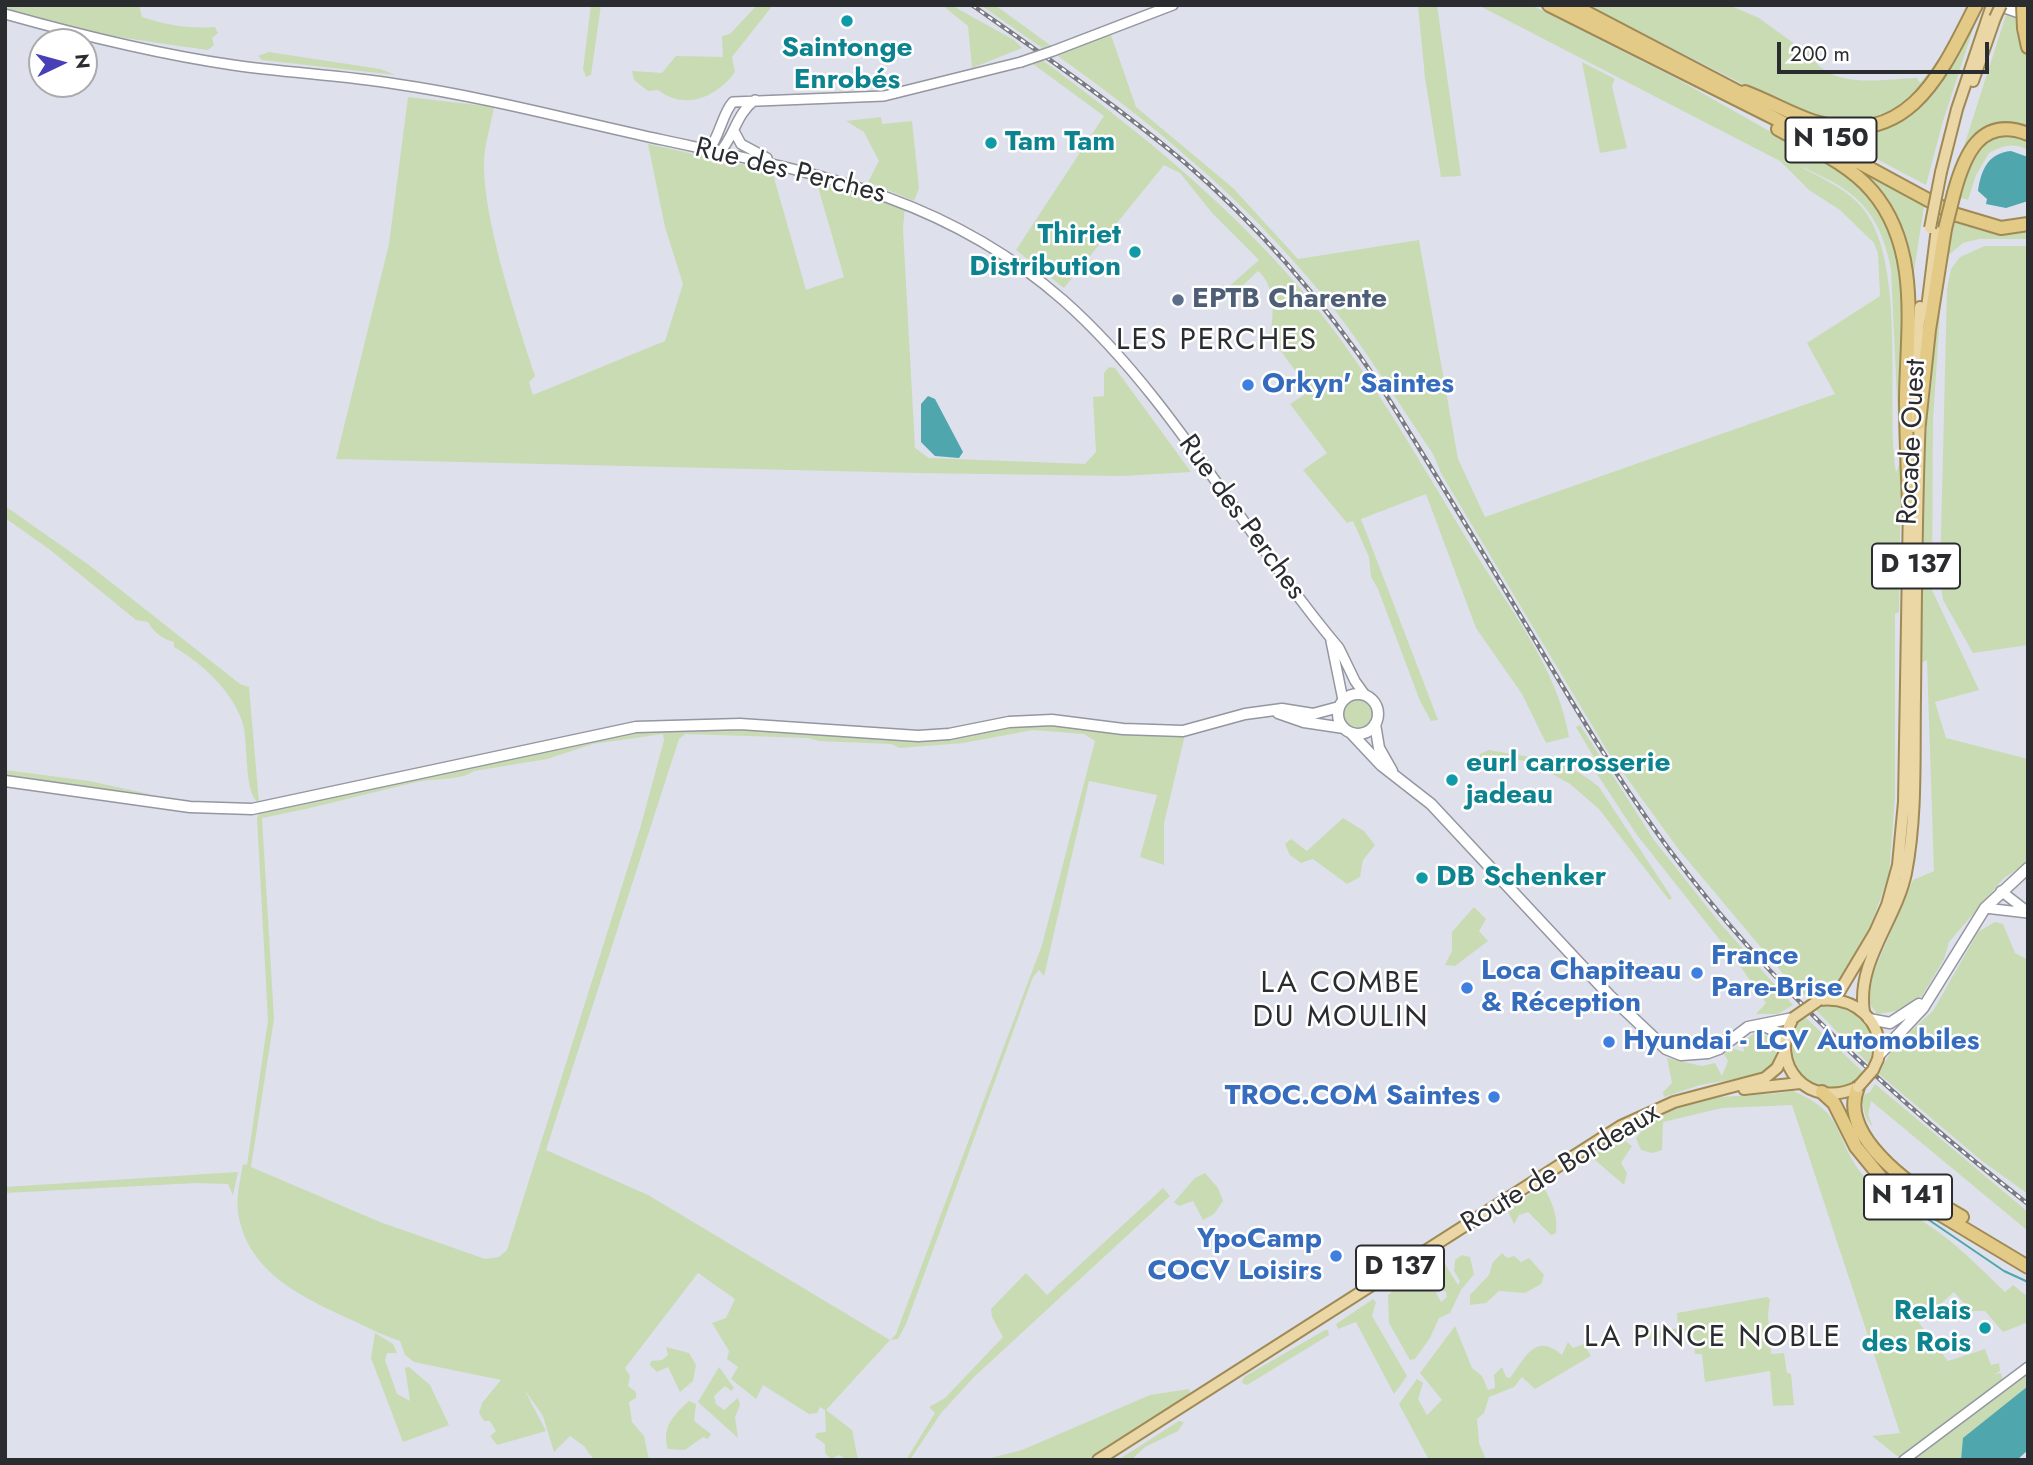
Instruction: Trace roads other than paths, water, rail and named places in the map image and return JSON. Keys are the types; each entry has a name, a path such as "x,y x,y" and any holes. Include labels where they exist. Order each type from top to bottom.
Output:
{"highway":[{"name":"N 150","path":"1549,5 1720,87 1936,196 1995,221 2011,221 2028,216"},
{"name":"N 150","path":"1572,5 1954,214 2001,228 2028,223"},
{"path":"1720,87 1817,122 1838,127 1869,126 1906,111 1927,93 1975,8"},
{"path":"2021,9 2028,47"},
{"path":"1720,87 1852,173 1870,189 1894,224 1906,264 1908,287 1909,510"},
{"path":"1920,423 1938,228 1949,173 1986,134 2005,129 2028,134"},
{"name":"N 141","path":"1857,1087 1857,1114 1868,1138 1887,1164 1909,1185 1987,1233 2028,1266"},
{"name":"N 141","path":"1822,1093 1835,1104 1856,1147 1883,1180 2028,1266"}],"main road":[{"name":"Rocade Ouest","path":"1835,999 1875,932 1887,905 1899,865 1904,802 1909,510 1917,347 1949,173 1994,10"},
{"name":"Rocade Ouest","path":"1867,1016 1861,993 1865,972 1897,903 1908,863 1913,797 1920,423"},
{"path":"5,780 190,807 252,808 636,727 740,724 918,736 1035,720 1183,731 1245,713 1282,709 1313,714 1341,703 1353,694 1365,695 1378,710 1376,724 1379,748 1393,771"},
{"path":"1341,703 1338,718 1348,731 1381,765 1393,771 1431,804 1610,996 1666,1049 1681,1055 1707,1053 1719,1049 1753,1024 1778,1023 1793,1018 1818,1000 1835,999 1848,1002 1867,1016 1886,1023 1916,1008 1938,983"},
{"path":"1271,710 1304,722 1348,731 1365,733 1376,724"},
{"path":"1878,1057 1923,1008 1985,908 2013,879 2028,868"},
{"path":"1753,1024 1773,1029 1784,1049 1790,1071 1800,1083 1822,1093 1835,1094 1857,1087 1873,1070 1878,1057 1878,1037 1867,1016"},
{"path":"1784,1049 1793,1018"},
{"name":"Route de Bordeaux","path":"1098,1460 1621,1126 1666,1105 1765,1078 1777,1068 1784,1049"},
{"name":"Route de Bordeaux","path":"1710,1092 1800,1083"}],"street":[{"path":"709,150 724,125 726,109 733,102 884,96 1021,62 1173,5"},
{"path":"1994,10 2021,9"},
{"name":"Rue des Perches","path":"5,14 74,33 197,59 396,83 781,165 853,184 925,211 987,244 1061,298 1090,325 1149,394 1329,636 1365,695"},
{"path":"720,152 734,131 742,112 755,100"},
{"path":"734,131 741,145 781,165"},
{"name":"Rue des Perches","path":"1329,636 1341,703"},
{"path":"2013,879 2014,899"},
{"path":"1998,894 2014,899 2028,913"},
{"path":"1998,894 2006,910"},
{"path":"1985,908 2028,913"},
{"path":"1904,1460 2028,1367"}],"water":[{"path":"2011,151 2028,157 2028,201 2006,208 1986,204 1987,199 1978,191 1981,176 1991,159"},
{"path":"928,396 935,399 963,452 959,458 935,456 921,442 921,404"},
{"path":"2028,1386 2028,1450 2017,1460 1961,1460 1963,1438"}],"waterway":[{"path":"1876,1184 2004,1271 2028,1282"}],"railway":[{"path":"972,5 1158,140 1211,186 1289,266 1359,354 1380,385 1612,767 1671,852 1710,902 1793,995 1883,1083 2028,1204"}],"place":[{"name":"Saintonge Enrobés","path":"847,21"},
{"name":"Tam Tam","path":"991,143"},
{"name":"Thiriet Distribution","path":"1135,252"},
{"name":"EPTB Charente","path":"1178,300"},
{"name":"Orkyn' Saintes","path":"1248,385"},
{"name":"eurl carrosserie jadeau","path":"1452,780"},
{"name":"DB Schenker","path":"1422,878"},
{"name":"France Pare-Brise","path":"1697,973"},
{"name":"Loca Chapiteau & Réception","path":"1467,988"},
{"name":"Hyundai - LCV Automobiles","path":"1609,1042"},
{"name":"TROC.COM Saintes","path":"1494,1097"},
{"name":"YpoCamp COCV Loisirs","path":"1336,1256"},
{"name":"Relais des Rois","path":"1985,1328"}],"district":[{"name":"LES PERCHES","path":"1217,342"},
{"name":"LA COMBE DU MOULIN","path":"1341,1002"},
{"name":"LA PINCE NOBLE","path":"1713,1339"}]}
